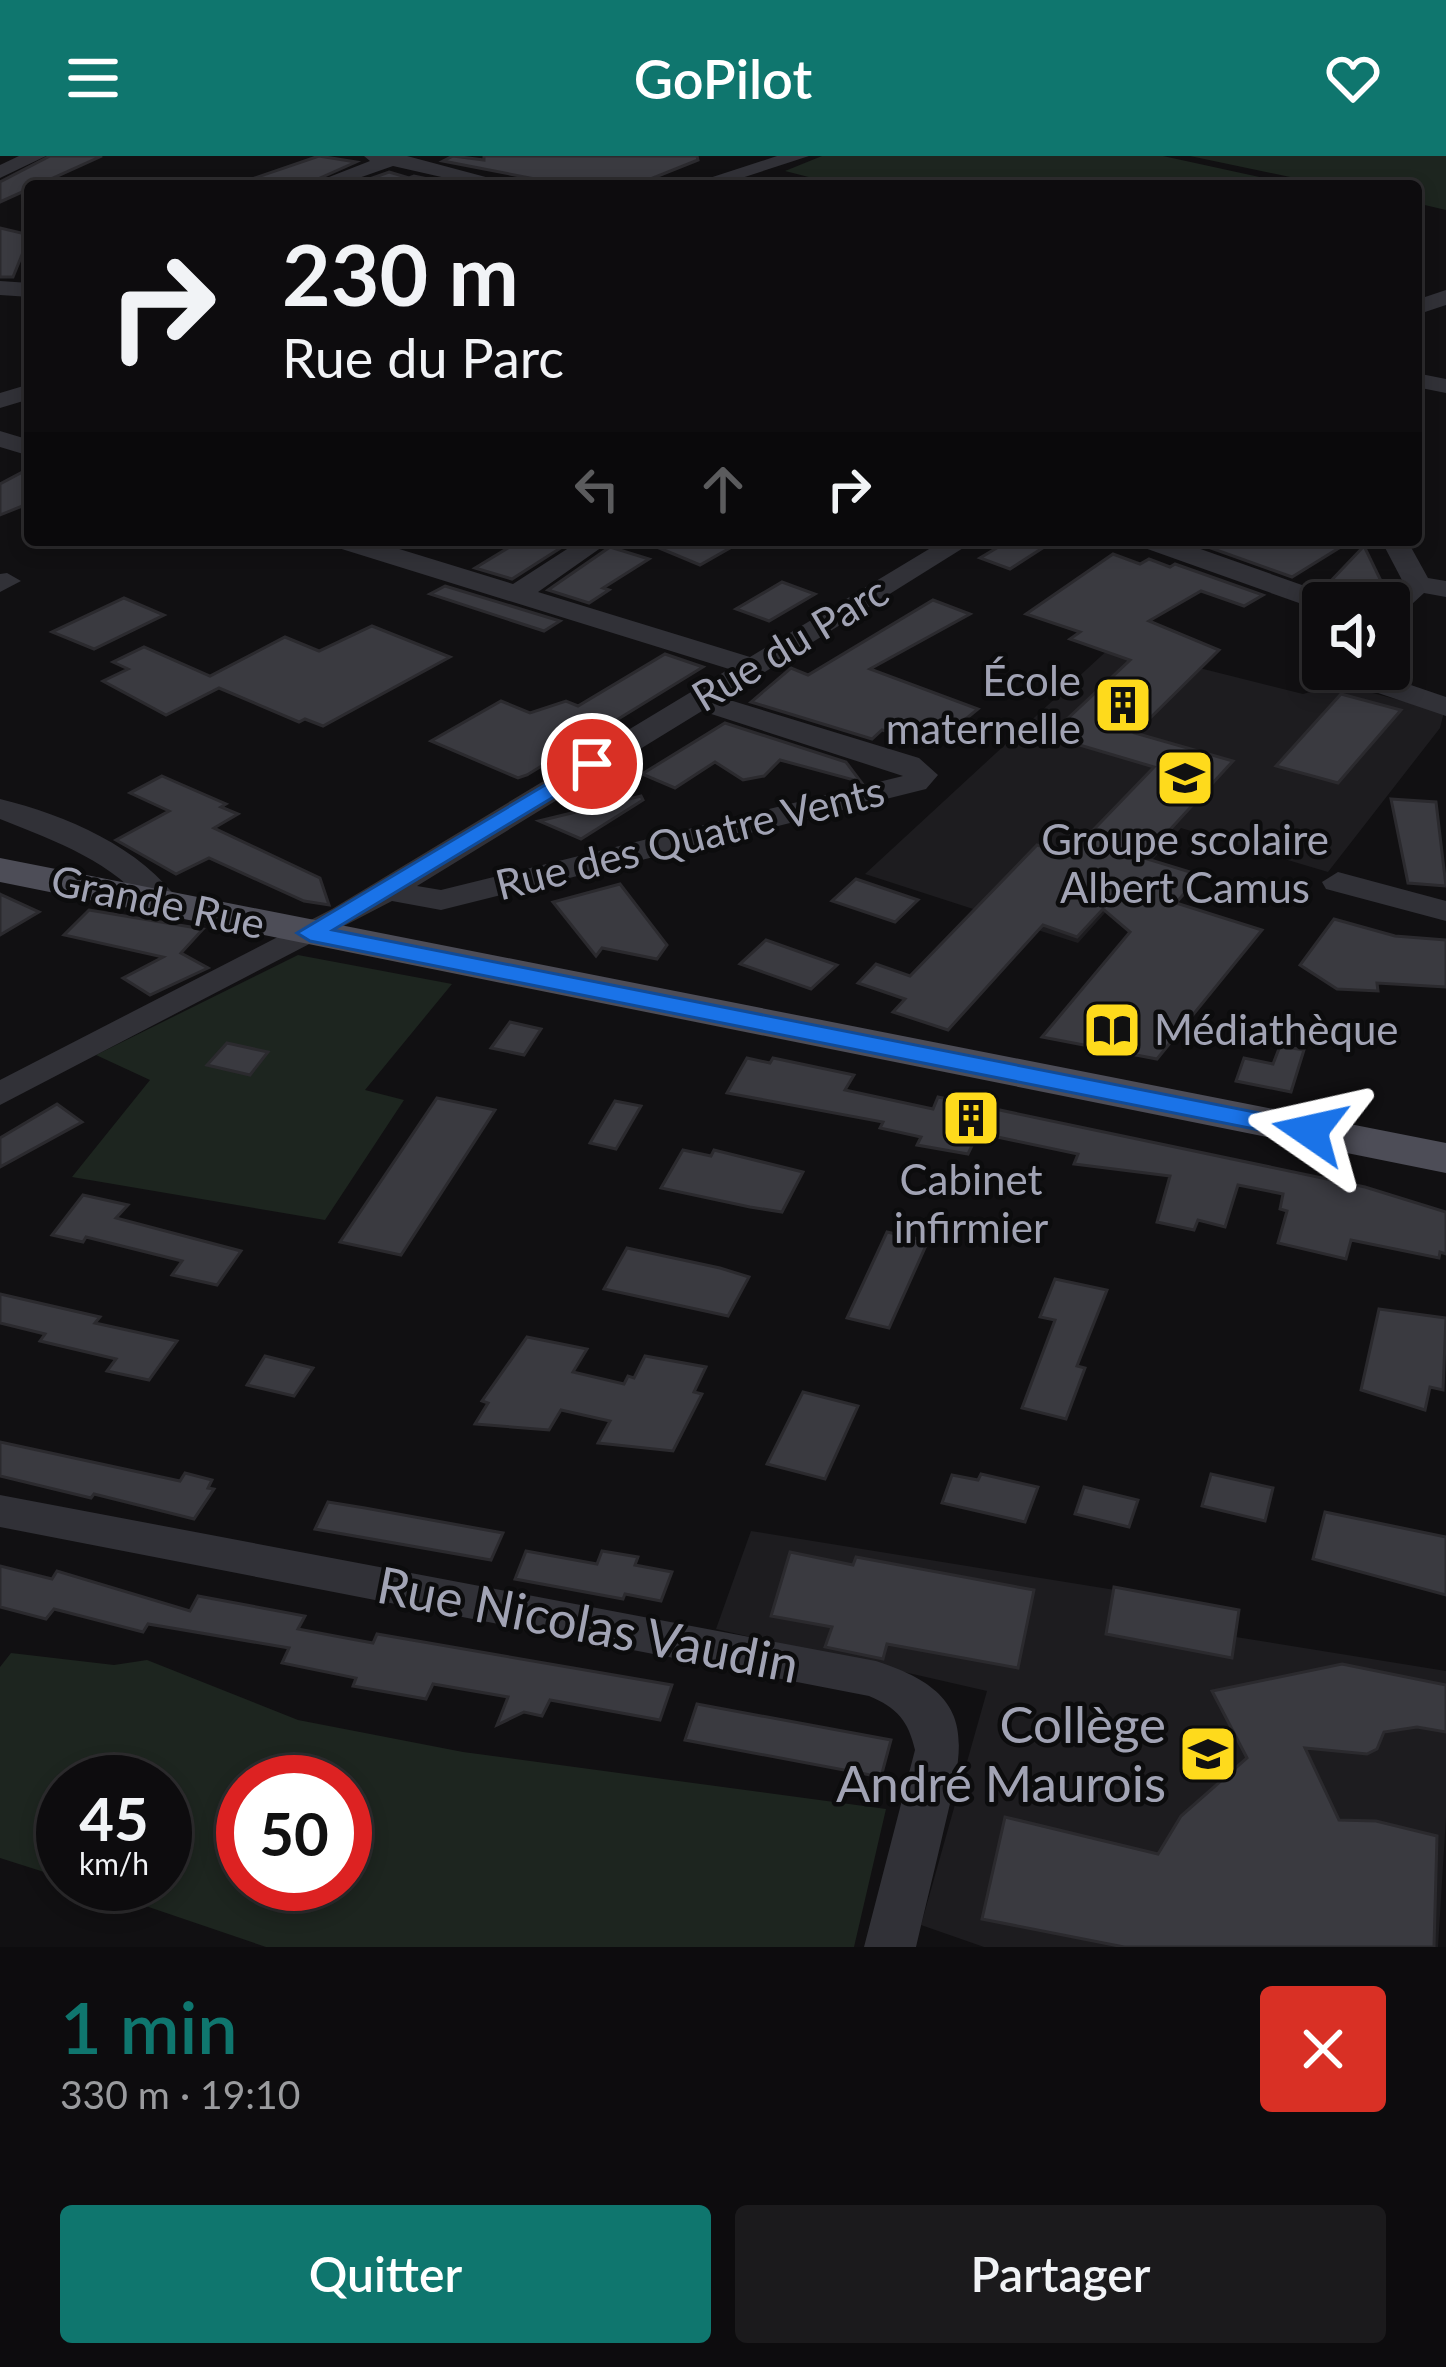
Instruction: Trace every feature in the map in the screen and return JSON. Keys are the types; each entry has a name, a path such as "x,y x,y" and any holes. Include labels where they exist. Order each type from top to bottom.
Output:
{"main road":[{"name":"Grande Rue","path":"0,870 1446,1158"}],"street":[{"path":"0,172 36,156"},
{"path":"716,180 799,156"},
{"path":"331,180 390,157 484,180"},
{"path":"362,546 752,667"},
{"path":"518,593 590,546"},
{"name":"Rue du Parc","path":"0,1094 385,890 952,546"},
{"path":"1165,546 1302,595"},
{"path":"1399,546 1432,586"},
{"path":"1386,690 1446,707"},
{"name":"Rue des Quatre Vents","path":"385,890 440,900 915,782 922,775 908,765 697,700"},
{"path":"0,808 121,860 153,887 164,904"},
{"path":"1337,882 1446,911"},
{"name":"Rue Nicolas Vaudin","path":"0,1510 876,1678 908,1690 934,1720 939,1750 890,1947"}],"shaded area":[{"path":"822,156 1163,156 1273,180 820,180 785,171"},
{"path":"1190,156 1446,156 1446,210 1422,204 1422,180 1304,180"},
{"name":"Groupe scolaire Albert Camus","path":"1112,646 1303,694 1362,690 1444,712 1440,728 1328,872 1181,828 1078,943 865,874"},
{"path":"298,955 452,984 365,1090 404,1100 325,1220 72,1177 150,1080 96,1055"},
{"name":"Collège André Maurois","path":"751,1531 1239,1610 1236,1637 1446,1671 1446,1817 1438,1947 984,1947 921,1925 987,1691 716,1629"},
{"path":"11,1653 114,1665 147,1660 298,1720 463,1752 886,1809 854,1947 266,1947 160,1911 192,1911 192,1755 36,1755 36,1869 0,1858 0,1667"}],"building":[{"path":"50,156 102,156 49,180 24,180 24,191 0,202 0,182"},
{"path":"319,156 356,162 316,180 249,180"},
{"path":"453,156 484,160 484,156 697,156 698,160 648,180 540,180 443,161"},
{"path":"389,172 433,180 367,180"},
{"path":"0,228 24,234 24,250 13,277 0,277"},
{"path":"24,471 24,505 0,515 0,484"},
{"path":"511,546 564,546 512,579 475,568"},
{"path":"654,546 733,546 700,565"},
{"path":"1000,546 1046,546 1010,569 980,558"},
{"path":"1205,546 1342,546 1292,577"},
{"path":"1364,546 1382,582 1330,582"},
{"path":"610,547 649,559 603,588 609,590 589,603 548,590"},
{"path":"1113,554 1140,564 1149,559 1170,567 1175,564 1263,595 1244,606 1201,591 1149,621 1219,650 1135,733 1233,761 1144,858 1200,875 1176,903 1262,930 1157,1059 1042,1037 1130,932 1103,909 1077,937 1043,925 948,1030 893,1012 905,999 858,983 876,964 910,976 1037,845 1070,854 1154,767 1049,736 1130,660 1070,639 1080,632 1026,614"},
{"path":"782,582 815,594 769,621 736,609"},
{"path":"445,586 560,621 544,631 430,594"},
{"path":"124,598 164,615 94,649 52,632"},
{"path":"933,600 970,614 870,669 978,709 951,731 942,728 927,742 882,730 872,739 751,702 791,668 808,675"},
{"path":"372,626 450,657 323,726 305,719 299,722 219,688 166,715 103,681 128,669 113,662 144,647 210,676 285,637 319,651"},
{"path":"665,654 703,667 527,775 518,778 431,741 501,701 530,713 566,701 578,706"},
{"path":"1341,694 1401,710 1338,783 1276,766"},
{"path":"725,723 846,762 861,782 780,760 764,776 743,780 715,762 675,788 642,774"},
{"path":"162,776 226,804 221,807 238,814 214,828 320,878 329,905 304,901 209,858 176,874 116,840 169,811 130,793"},
{"path":"641,796 643,800 581,839 539,821"},
{"path":"1391,799 1436,802 1446,886 1408,883"},
{"path":"856,879 918,900 895,922 832,901"},
{"path":"620,884 667,945 657,959 602,948 596,956 553,902"},
{"path":"0,894 39,912 0,935"},
{"path":"89,910 203,929 181,953 208,968 150,995 123,978 163,957 64,935"},
{"path":"1334,919 1395,936 1446,940 1446,987 1377,983 1378,991 1337,989 1300,965"},
{"path":"766,940 837,965 811,989 740,964"},
{"path":"510,1022 541,1029 524,1055 491,1048"},
{"path":"227,1043 268,1052 250,1075 207,1065"},
{"path":"1280,1046 1304,1050 1291,1092 1236,1081 1244,1058 1273,1064"},
{"path":"747,1058 770,1063 773,1058 854,1075 845,1090 933,1109 938,1097 1365,1187 1446,1212 1446,1254 1440,1252 1439,1258 1351,1240 1346,1259 1278,1243 1287,1211 1280,1209 1283,1194 1238,1185 1225,1227 1198,1220 1194,1230 1157,1222 1170,1176 1074,1164 1078,1154 978,1133 968,1154 917,1145 921,1137 880,1128 883,1122 727,1093"},
{"path":"437,1098 495,1110 401,1255 340,1242"},
{"path":"615,1101 641,1106 616,1149 590,1143"},
{"path":"57,1104 82,1122 0,1167 0,1138"},
{"path":"683,1150 711,1156 714,1150 803,1172 782,1212 750,1207 661,1188"},
{"path":"83,1195 128,1205 116,1218 241,1251 217,1285 172,1275 182,1261 86,1237 83,1242 52,1235"},
{"path":"887,1232 928,1241 889,1328 847,1318"},
{"path":"627,1248 749,1277 728,1316 604,1289"},
{"path":"1055,1279 1107,1290 1077,1366 1085,1368 1066,1419 1022,1408 1055,1320 1040,1317"},
{"path":"0,1294 100,1317 95,1323 177,1341 149,1380 107,1371 116,1359 40,1341 45,1334 0,1323"},
{"path":"1379,1309 1446,1318 1443,1390 1430,1387 1425,1410 1361,1390"},
{"path":"527,1337 587,1349 573,1372 624,1384 628,1376 634,1378 645,1356 706,1367 694,1392 702,1394 673,1451 598,1443 610,1421 561,1410 549,1430 475,1424 488,1403 482,1401"},
{"path":"265,1356 313,1368 294,1396 247,1385"},
{"path":"803,1392 858,1406 825,1479 767,1464"},
{"path":"0,1442 180,1481 185,1473 212,1480 208,1488 214,1489 194,1519 94,1494 91,1498 0,1476"},
{"path":"981,1474 1038,1487 1025,1522 942,1503 952,1475 978,1480"},
{"path":"1211,1474 1273,1488 1265,1521 1202,1506"},
{"path":"1084,1487 1138,1500 1129,1527 1075,1514"},
{"path":"328,1502 503,1533 491,1560 315,1529"},
{"path":"1325,1512 1446,1537 1446,1595 1313,1559"},
{"path":"526,1551 597,1564 602,1551 638,1557 635,1565 672,1572 661,1601 625,1594 623,1599 515,1579"},
{"path":"790,1552 853,1565 856,1557 1034,1590 1018,1668 887,1644 883,1659 825,1647 832,1627 771,1616"},
{"path":"0,1566 52,1579 57,1571 190,1611 198,1596 305,1616 298,1629 335,1636 373,1643 377,1634 672,1685 660,1720 550,1700 542,1716 524,1712 497,1725 508,1697 433,1684 426,1699 353,1686 356,1678 282,1663 289,1648 148,1624 143,1632 54,1609 46,1619 0,1607"},
{"path":"1114,1587 1239,1610 1232,1658 1106,1634"},
{"path":"1342,1664 1446,1685 1446,1732 1417,1727 1384,1732 1377,1749 1367,1754 1305,1748 1339,1820 1376,1821 1437,1836 1434,1947 1124,1947 982,1919 1005,1817 1158,1854 1181,1816 1247,1758 1212,1691"},
{"path":"697,1704 891,1740 881,1777 685,1740"}],"place":[{"name":"École maternelle","path":"1123,705"},
{"name":"Groupe scolaire Albert Camus","path":"1185,778"},
{"name":"Médiathèque","path":"1112,1030"},
{"name":"Cabinet infirmier","path":"971,1118"},
{"name":"Collège André Maurois","path":"1208,1754"}],"route":[{"path":"592,764 310,933 1310,1131"}]}
